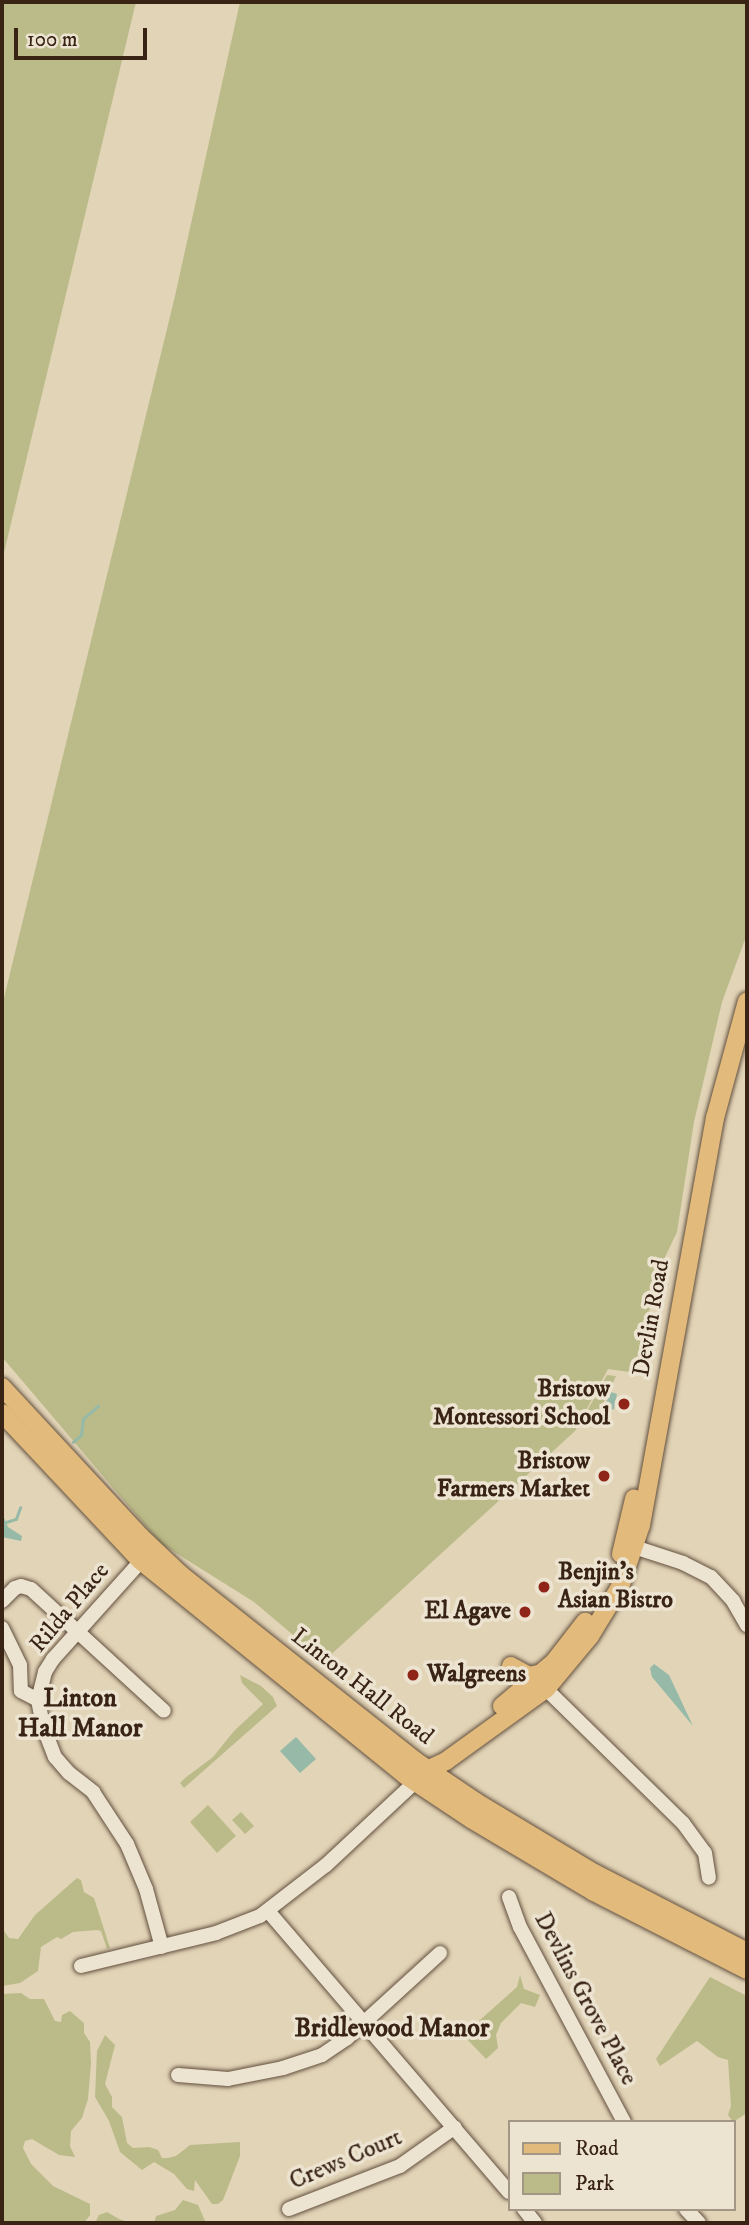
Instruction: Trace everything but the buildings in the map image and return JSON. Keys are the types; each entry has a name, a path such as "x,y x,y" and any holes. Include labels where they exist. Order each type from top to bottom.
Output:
{"main road":[{"name":"Devlin Road","path":"421,1776 446,1761 545,1681 594,1630 620,1587 630,1546 671,1302 690,1243 715,1118 747,1001"},
{"name":"Linton Hall Road","path":"2,1387 141,1537 181,1575 421,1776 596,1874 747,1952"},
{"name":"Linton Hall Road","path":"2,1413 141,1561 421,1776 594,1892 747,1970"},
{"path":"512,1699 516,1684 511,1666 545,1681"},
{"name":"Devlin Road","path":"421,1776 435,1754 512,1699 545,1681"}],"street":[{"path":"630,1546 683,1563 711,1577 733,1601 747,1625"},
{"name":"Rilda Place","path":"38,1700 45,1672 76,1632 141,1561"},
{"path":"2,1601 15,1588 26,1587 164,1711"},
{"path":"2,1628 20,1665 20,1691 38,1700 43,1726 55,1757 69,1773 93,1792 127,1844 146,1889 162,1947"},
{"path":"545,1681 692,1834 705,1853 709,1878"},
{"path":"80,1966 216,1933 268,1912 326,1865 421,1776"},
{"name":"Devlins Grove Place","path":"509,1897 520,1927 623,2120"},
{"path":"268,1912 508,2191"},
{"path":"178,2075 228,2079 306,2062 336,2046 440,1953"},
{"name":"Crews Court","path":"289,2209 400,2166 455,2127"}],"green space":[{"path":"2,2 136,2 2,561"},
{"path":"240,2 747,2 747,934 722,1002 694,1122 677,1232 657,1274 636,1373 608,1369 575,1431 324,1661 254,1602 160,1543 2,1357 2,1006 175,296"},
{"path":"607,1375 616,1376 599,1412 587,1411"},
{"path":"240,1675 261,1686 273,1697 277,1706 184,1788 180,1783 213,1757 234,1731 263,1704 242,1683"},
{"path":"208,1805 236,1836 217,1853 190,1822"},
{"path":"241,1812 254,1826 245,1834 232,1820"},
{"path":"77,1878 81,1880 84,1892 94,1898 110,1948 107,1949 101,1931 97,1930 73,1932 61,1939 57,1937 41,1947 38,1971 20,1983 2,1986 2,1928 9,1938 18,1939 35,1915"},
{"path":"520,1975 524,1989 540,1995 535,2007 521,2003 501,2023 496,2035 498,2048 486,2059 463,2035 517,1987"},
{"path":"710,1977 747,1996 747,2113 735,2121 728,2115 731,2106 728,2060 718,2057 697,2041 660,2066 656,2059"},
{"path":"21,1993 30,1999 44,1999 55,2021 61,2022 62,2015 70,2011 84,2023 84,2033 90,2042 88,2099 82,2118 71,2131 70,2146 75,2157 59,2155 32,2139 25,2141 23,2148 31,2164 53,2186 90,2204 90,2215 84,2223 2,2223 2,1994"},
{"path":"105,2035 115,2045 105,2084 112,2097 112,2107 122,2117 127,2143 133,2148 149,2147 158,2150 162,2158 168,2158 176,2156 190,2145 240,2142 240,2156 223,2200 218,2204 212,2204 195,2180 194,2191 187,2189 174,2174 154,2162 142,2170 120,2152 109,2121 95,2097 97,2051"},
{"path":"183,2200 198,2205 206,2223 154,2223 156,2216 175,2210"},
{"path":"107,2212 131,2223 95,2223 99,2215"}],"shaded area":[{"path":"611,1392 617,1394 614,1409 605,1412 603,1408"},
{"path":"2,1513 8,1527 22,1536 21,1541 2,1537"},
{"path":"654,1664 669,1675 693,1726 652,1677 650,1668"},
{"path":"296,1737 316,1759 300,1773 280,1751"}],"waterway":[{"path":"73,1442 81,1435 83,1419 98,1406"},
{"path":"6,1522 16,1519 20,1508"}],"place":[{"name":"Bristow Montessori School","path":"624,1404"},
{"name":"Bristow Farmers Market","path":"604,1476"},
{"name":"Benjin's Asian Bistro","path":"544,1587"},
{"name":"El Agave","path":"525,1612"},
{"name":"Walgreens","path":"413,1675"}],"district":[{"name":"Linton Hall Manor","path":"80,1714"},
{"name":"Bridlewood Manor","path":"392,2029"}]}
